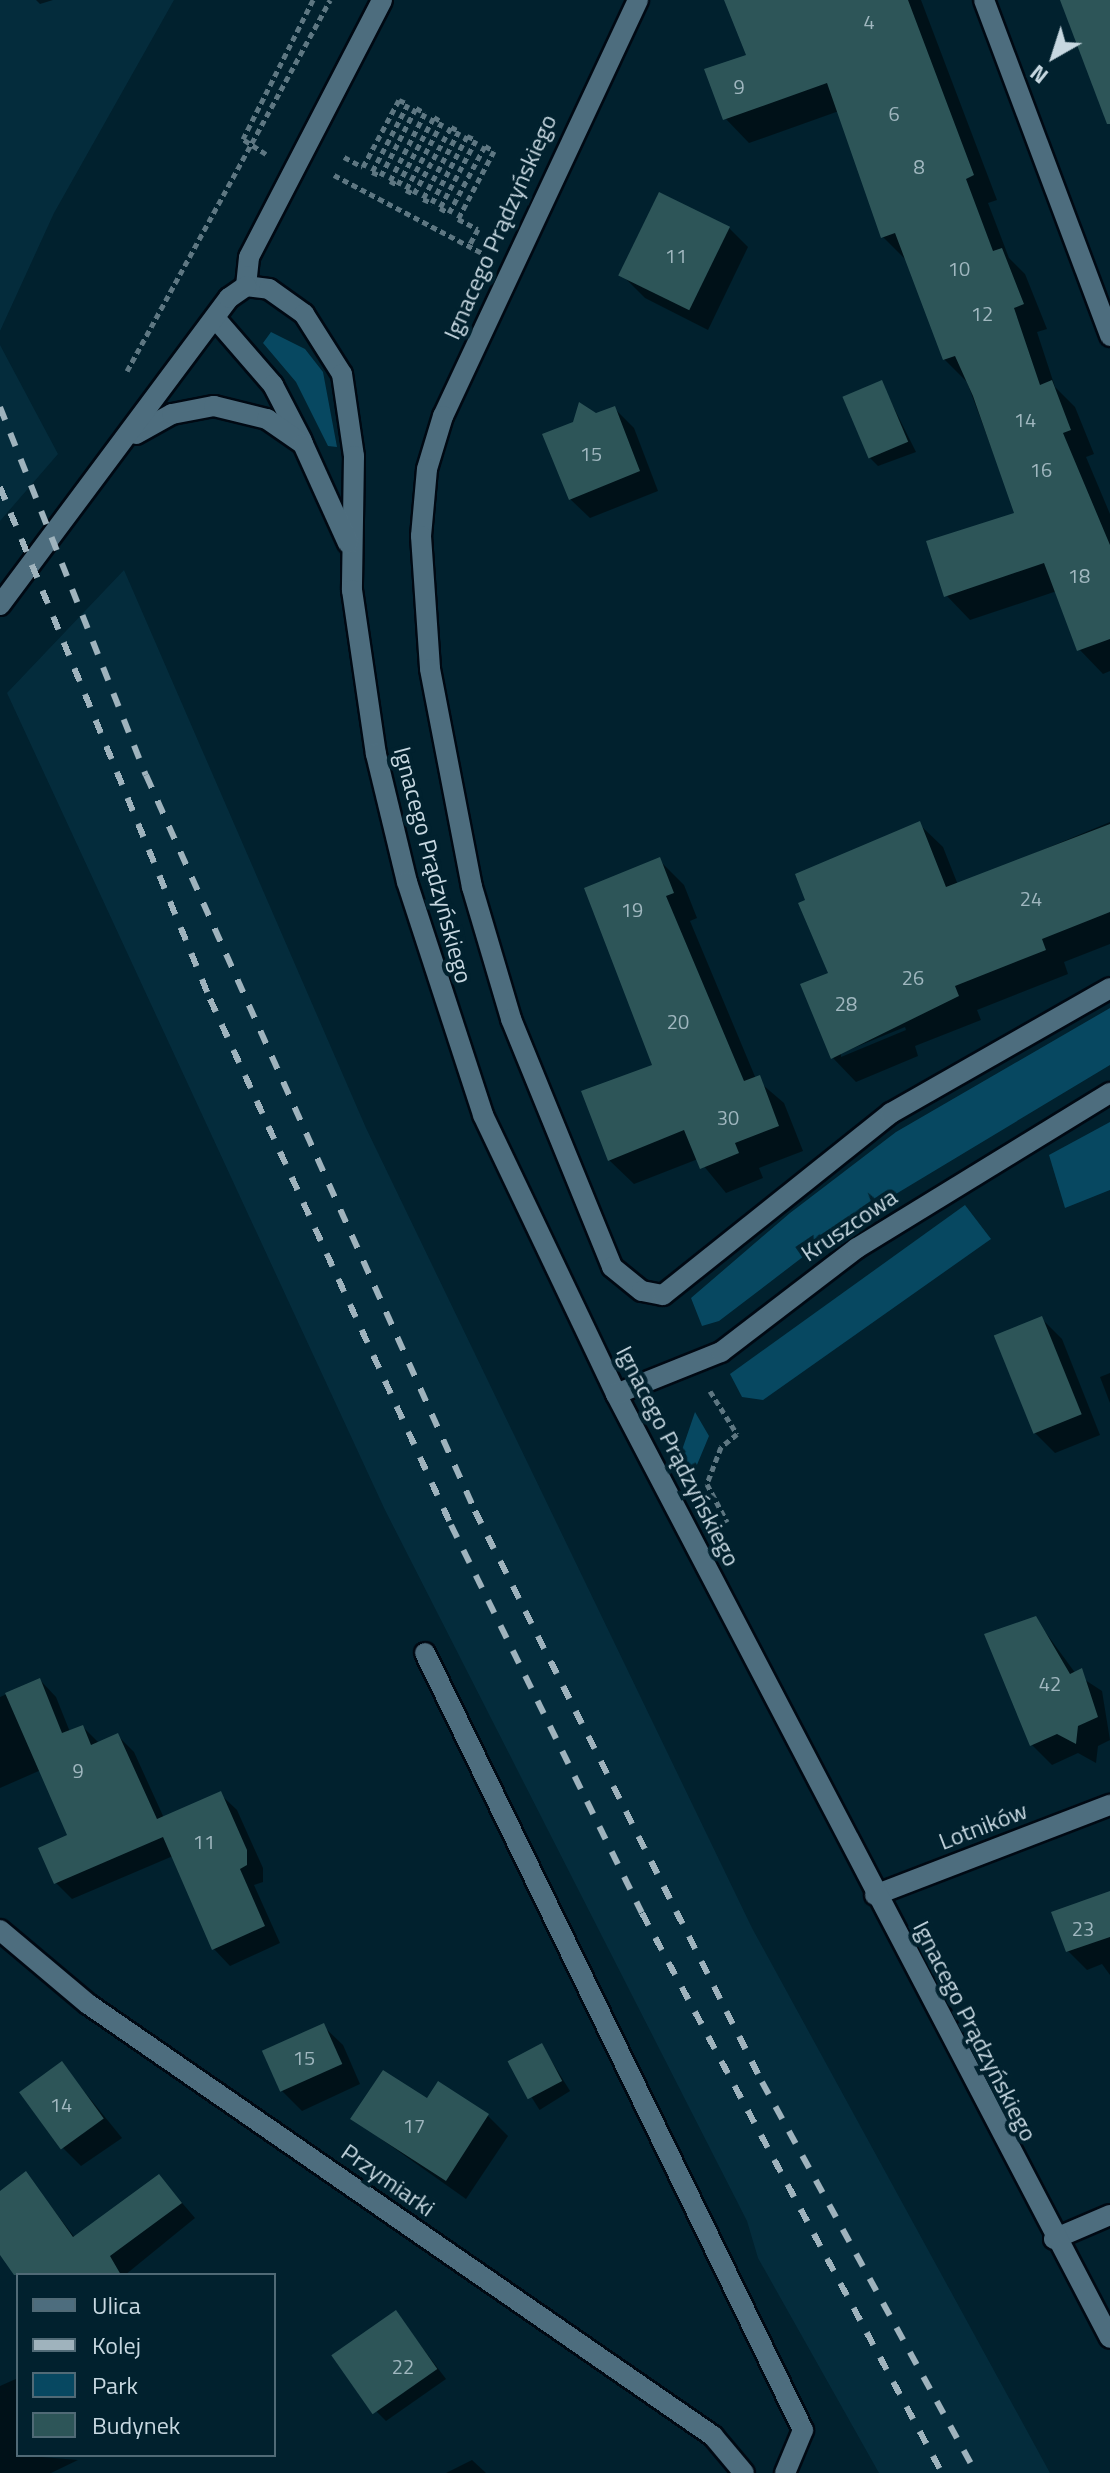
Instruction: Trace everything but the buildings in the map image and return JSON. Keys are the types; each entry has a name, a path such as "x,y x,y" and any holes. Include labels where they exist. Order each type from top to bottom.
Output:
{"street":[{"path":"0,605 215,318 246,286 249,257 382,0"},
{"name":"Ignacego Prądzyńskiego","path":"638,0 455,388 434,442 423,500 430,669 472,887 511,1019 572,1180 612,1267 642,1291 663,1295 891,1113 1110,988"},
{"path":"984,0 1110,336"},
{"name":"Ignacego Prądzyńskiego","path":"246,286 269,289 304,314 342,374 354,456 348,543 376,754 426,952 489,1129 616,1394 1054,2239 1110,2338"},
{"name":"Ignacego Prądzyńskiego","path":"215,318 273,385 348,543"},
{"path":"121,447 157,421 214,406 249,410 303,444"},
{"name":"Kruszcowa","path":"616,1394 721,1352 857,1248 1110,1093"},
{"path":"425,1653 803,2430 785,2473"},
{"name":"Lotników","path":"875,1895 1110,1805"},
{"name":"Przymiarki","path":"0,1930 88,2004 713,2436 744,2473"},
{"path":"1054,2239 1110,2215"}],"path":[{"path":"256,147 243,139 313,0"},
{"path":"122,379 256,147 330,0"},
{"path":"344,157 363,167 399,100 408,104 372,172 381,176 416,108 425,113 390,181 398,185 434,117 442,122 406,190 414,194 451,127 459,131 423,199 432,203 467,136 476,140 440,208 449,213 485,146 494,151 458,219 478,229 469,246"},
{"path":"334,175 454,238"},
{"path":"713,1396 737,1434 721,1447 707,1484 728,1526"}],"shaded area":[{"path":"0,0 174,0 54,213 0,331"},
{"path":"0,345 58,454 0,521"},
{"path":"124,570 366,1128 752,1928 1050,2473 879,2473 758,2258 747,2221 385,1510 7,693"}],"green space":[{"path":"271,332 305,349 323,372 337,447 328,446 296,382 263,343"},
{"path":"1110,1008 1110,1065 846,1224 719,1321 702,1326 691,1298 790,1213 896,1132"},
{"path":"1110,1122 1110,1190 1065,1208 1049,1155"},
{"path":"965,1205 991,1239 763,1400 742,1397 730,1374"},
{"path":"695,1412 709,1436 694,1472 695,1493 682,1450"}],"railway":[{"path":"0,407 146,775 475,1511 762,2082 976,2473"},
{"path":"0,487 210,999 451,1525 642,1913 942,2473"}]}
